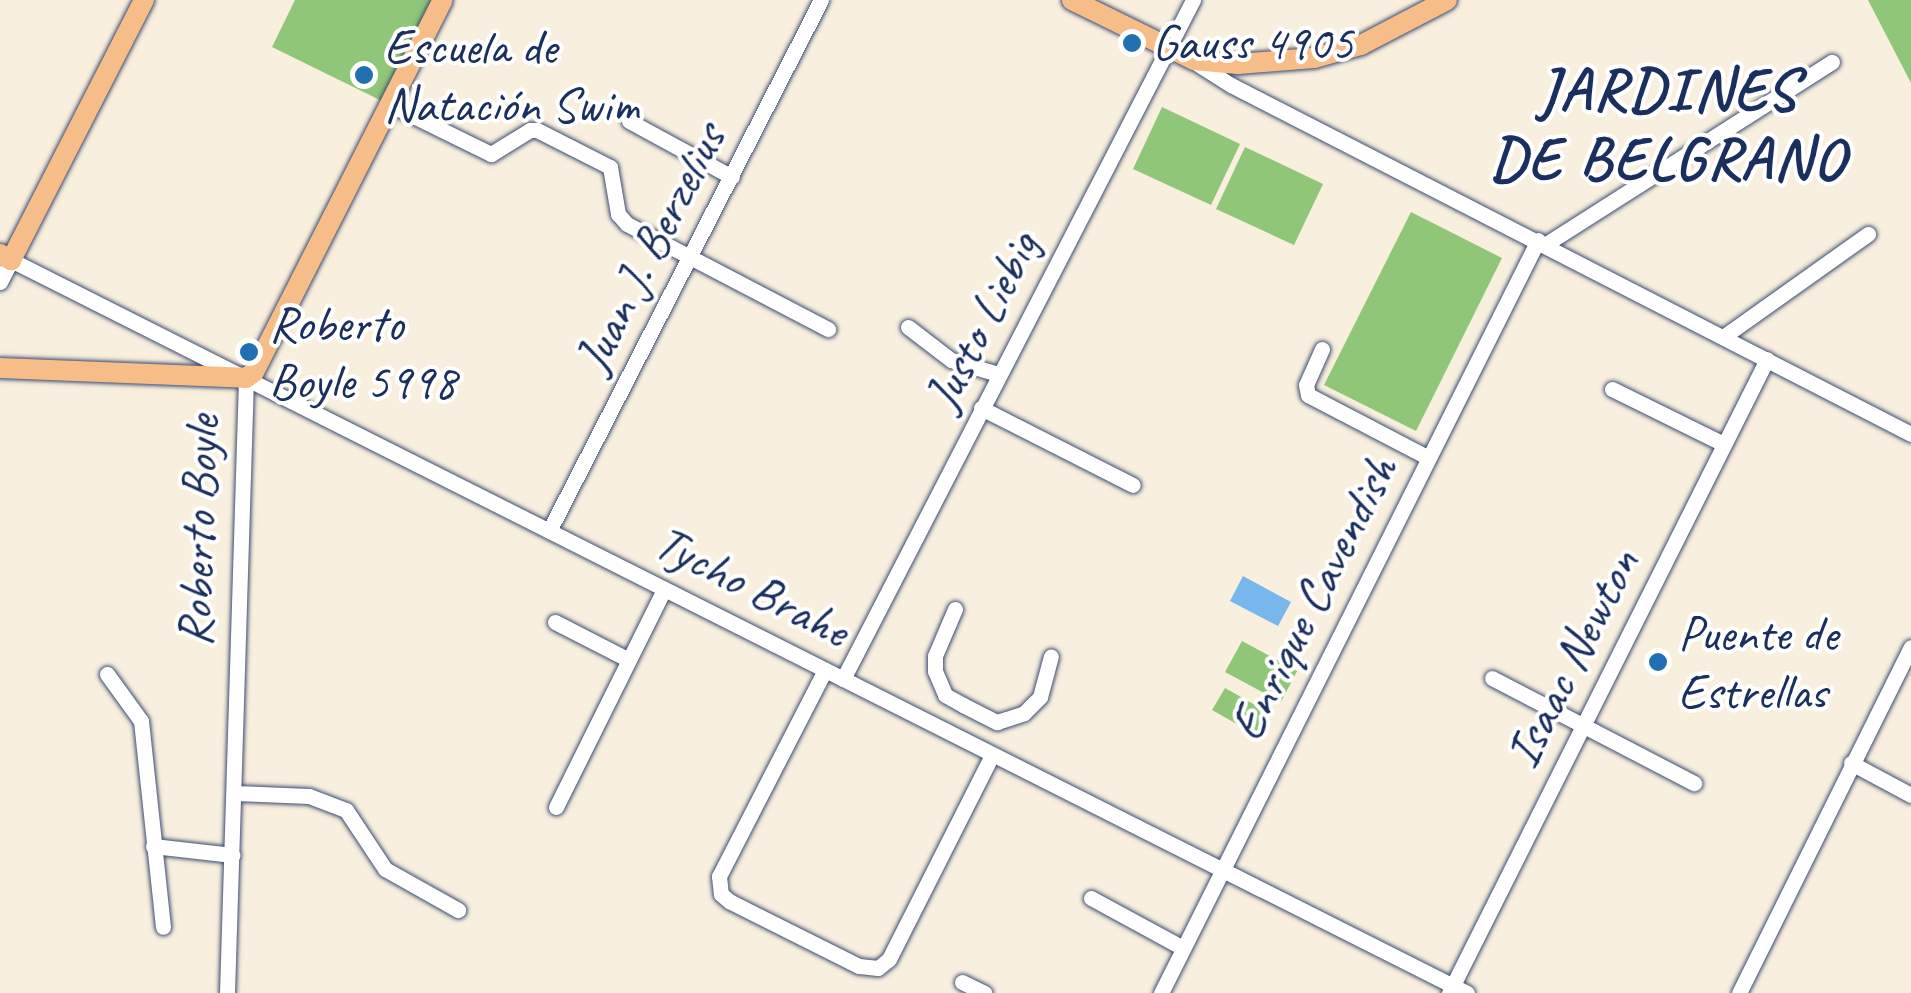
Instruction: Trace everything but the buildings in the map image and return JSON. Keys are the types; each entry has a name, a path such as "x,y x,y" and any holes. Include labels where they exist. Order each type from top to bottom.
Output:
{"main road":[{"path":"6,257 144,0"},
{"name":"Roberto Boyle","path":"246,378 261,360 442,0"},
{"path":"1072,0 1177,53 1248,64 1314,58 1362,45 1446,0"},
{"path":"0,368 246,378"}],"street":[{"name":"Juan J. Berzelius","path":"550,532 821,0"},
{"name":"Justo Liebig","path":"843,679 998,374 1177,53 1193,0"},
{"path":"1177,53 1255,97 1911,434"},
{"path":"1542,242 1832,62"},
{"path":"1248,64 1241,82 1255,97"},
{"path":"389,104 491,154 530,130 537,130 610,167 618,214 626,224 828,330"},
{"path":"629,121 732,177"},
{"path":"1723,336 1868,234"},
{"name":"Enrique Cavendish","path":"1161,993 1429,458 1542,242"},
{"path":"0,282 6,257"},
{"name":"Tycho Brahe","path":"6,257 1456,990"},
{"path":"908,327 951,360 998,374"},
{"path":"1322,349 1306,385 1308,395 1429,458"},
{"name":"Isaac Newton","path":"1456,990 1582,726 1767,359"},
{"name":"Roberto Boyle","path":"227,993 246,378"},
{"path":"1612,388 1724,444"},
{"path":"982,408 1133,485"},
{"path":"556,807 664,589"},
{"path":"954,608 936,656 935,671 945,695 997,722"},
{"path":"555,622 629,660"},
{"path":"1739,993 1911,647"},
{"path":"825,670 720,876 720,894 859,966 878,968 889,959 987,752 997,722 1033,707 1051,656"},
{"path":"107,674 140,721 162,927"},
{"path":"1492,678 1694,783"},
{"path":"1851,762 1911,794"},
{"path":"235,794 308,796 346,810 385,869 458,910"},
{"path":"153,846 232,854"},
{"path":"1090,898 1183,948"},
{"path":"962,982 986,993"}],"green space":[{"name":"Escuela de Natación Swim","path":"295,0 435,0 386,103 272,47"},
{"path":"1868,0 1911,0 1911,83"},
{"path":"1162,107 1240,144 1211,205 1133,169"},
{"path":"1245,147 1323,184 1294,245 1216,209"},
{"path":"1411,212 1502,258 1416,431 1324,385"},
{"path":"1242,641 1297,671 1281,702 1225,672"},
{"path":"1225,688 1271,714 1258,736 1212,710"}],"water":[{"path":"1243,576 1291,602 1278,626 1230,601"}],"place":[{"name":"Gauss 4905","path":"1132,43"},
{"name":"Escuela de Natación Swim","path":"364,75"},
{"name":"Roberto Boyle 5998","path":"249,352"},
{"name":"Puente de Estrellas","path":"1658,662"}],"district":[{"name":"JARDINES DE BELGRANO","path":"1668,124"}]}
